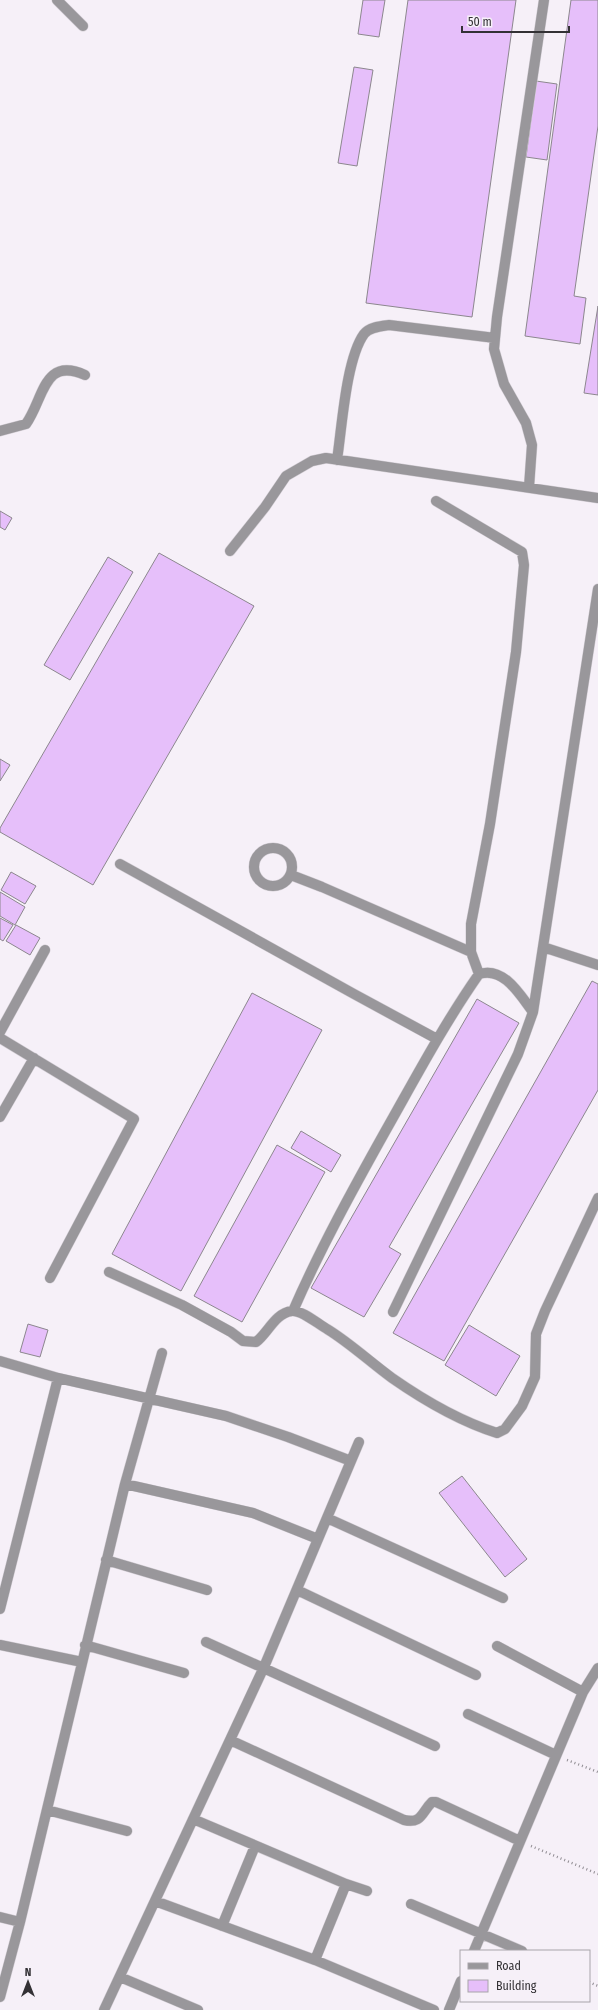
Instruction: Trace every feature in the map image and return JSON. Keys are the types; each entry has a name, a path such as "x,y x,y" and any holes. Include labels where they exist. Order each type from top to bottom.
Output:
{"street":[{"path":"57,0 83,26"},
{"path":"529,487 532,445 526,423 504,384 494,349 544,0"},
{"path":"337,460 352,361 364,333 378,326 389,325 495,338"},
{"path":"0,432 26,424 48,378 56,372 73,369 85,375"},
{"path":"230,551 265,507 286,476 312,461 326,458 598,498"},
{"path":"436,501 522,552 524,565 514,668 490,824 471,924 472,952 478,974"},
{"path":"393,1312 518,1054 533,1012 596,617 598,589"},
{"path":"120,864 437,1039"},
{"path":"291,875 472,952"},
{"path":"543,947 598,965"},
{"path":"0,1032 45,950"},
{"path":"293,1311 323,1248 437,1039 478,974 485,972 501,976 510,982 533,1012"},
{"path":"0,1038 134,1119 50,1278"},
{"path":"0,1117 34,1058"},
{"path":"109,1272 182,1305 231,1332 243,1341 256,1342 265,1335 274,1321 284,1313 293,1311 304,1315 343,1339 392,1378 444,1412 497,1433 505,1429 522,1406 535,1377 536,1334 545,1310 598,1198"},
{"path":"0,1997 20,1922 85,1645 125,1484 162,1353"},
{"path":"0,1361 58,1378 226,1416 288,1437 351,1461"},
{"path":"0,1609 58,1378"},
{"path":"104,2010 264,1667 359,1442"},
{"path":"125,1484 253,1513 318,1539"},
{"path":"327,1518 503,1598"},
{"path":"106,1560 207,1590"},
{"path":"297,1590 476,1675"},
{"path":"206,1642 264,1667 435,1746"},
{"path":"0,1645 82,1662"},
{"path":"85,1645 184,1673"},
{"path":"497,1646 583,1692"},
{"path":"474,1950 583,1692 598,1668"},
{"path":"468,1714 556,1755"},
{"path":"230,1740 404,1820 413,1822 418,1820 432,1802 436,1802 520,1841"},
{"path":"47,1810 127,1831"},
{"path":"193,1819 346,1884 367,1891"},
{"path":"222,1926 255,1846"},
{"path":"315,1960 346,1884"},
{"path":"155,1901 315,1960 434,2010"},
{"path":"411,1904 520,1950"},
{"path":"0,1917 20,1922"},
{"path":"120,1976 198,2010"},
{"path":"449,2010 460,1983"}],"path":[{"path":"556,1755 598,1772"},
{"path":"520,1841 598,1874"}],"building":[{"path":"363,0 385,0 379,37 358,34"},
{"path":"408,0 516,0 472,317 366,303"},
{"path":"571,0 598,0 598,126 574,296 586,298 580,344 525,336"},
{"path":"354,67 373,70 357,166 338,163"},
{"path":"536,81 557,84 547,160 526,157"},
{"path":"598,306 598,395 584,393"},
{"path":"0,511 12,518 5,530 0,527"},
{"path":"159,553 254,606 93,885 0,832 0,828"},
{"path":"108,557 133,572 70,680 44,665"},
{"path":"0,759 10,765 0,781"},
{"path":"11,872 36,886 25,904 1,890"},
{"path":"0,892 25,907 15,925 0,916"},
{"path":"0,918 13,925 3,941 0,939"},
{"path":"16,925 40,938 30,955 6,941"},
{"path":"592,981 598,984 598,1090 444,1361 393,1333"},
{"path":"252,993 322,1030 181,1291 112,1254"},
{"path":"477,999 519,1023 389,1247 401,1254 364,1317 311,1288"},
{"path":"301,1131 341,1155 331,1172 291,1148"},
{"path":"277,1145 325,1172 242,1322 194,1296"},
{"path":"28,1324 48,1330 40,1357 20,1352"},
{"path":"469,1325 520,1356 496,1396 445,1365"},
{"path":"462,1476 527,1559 505,1577 439,1493"}]}
